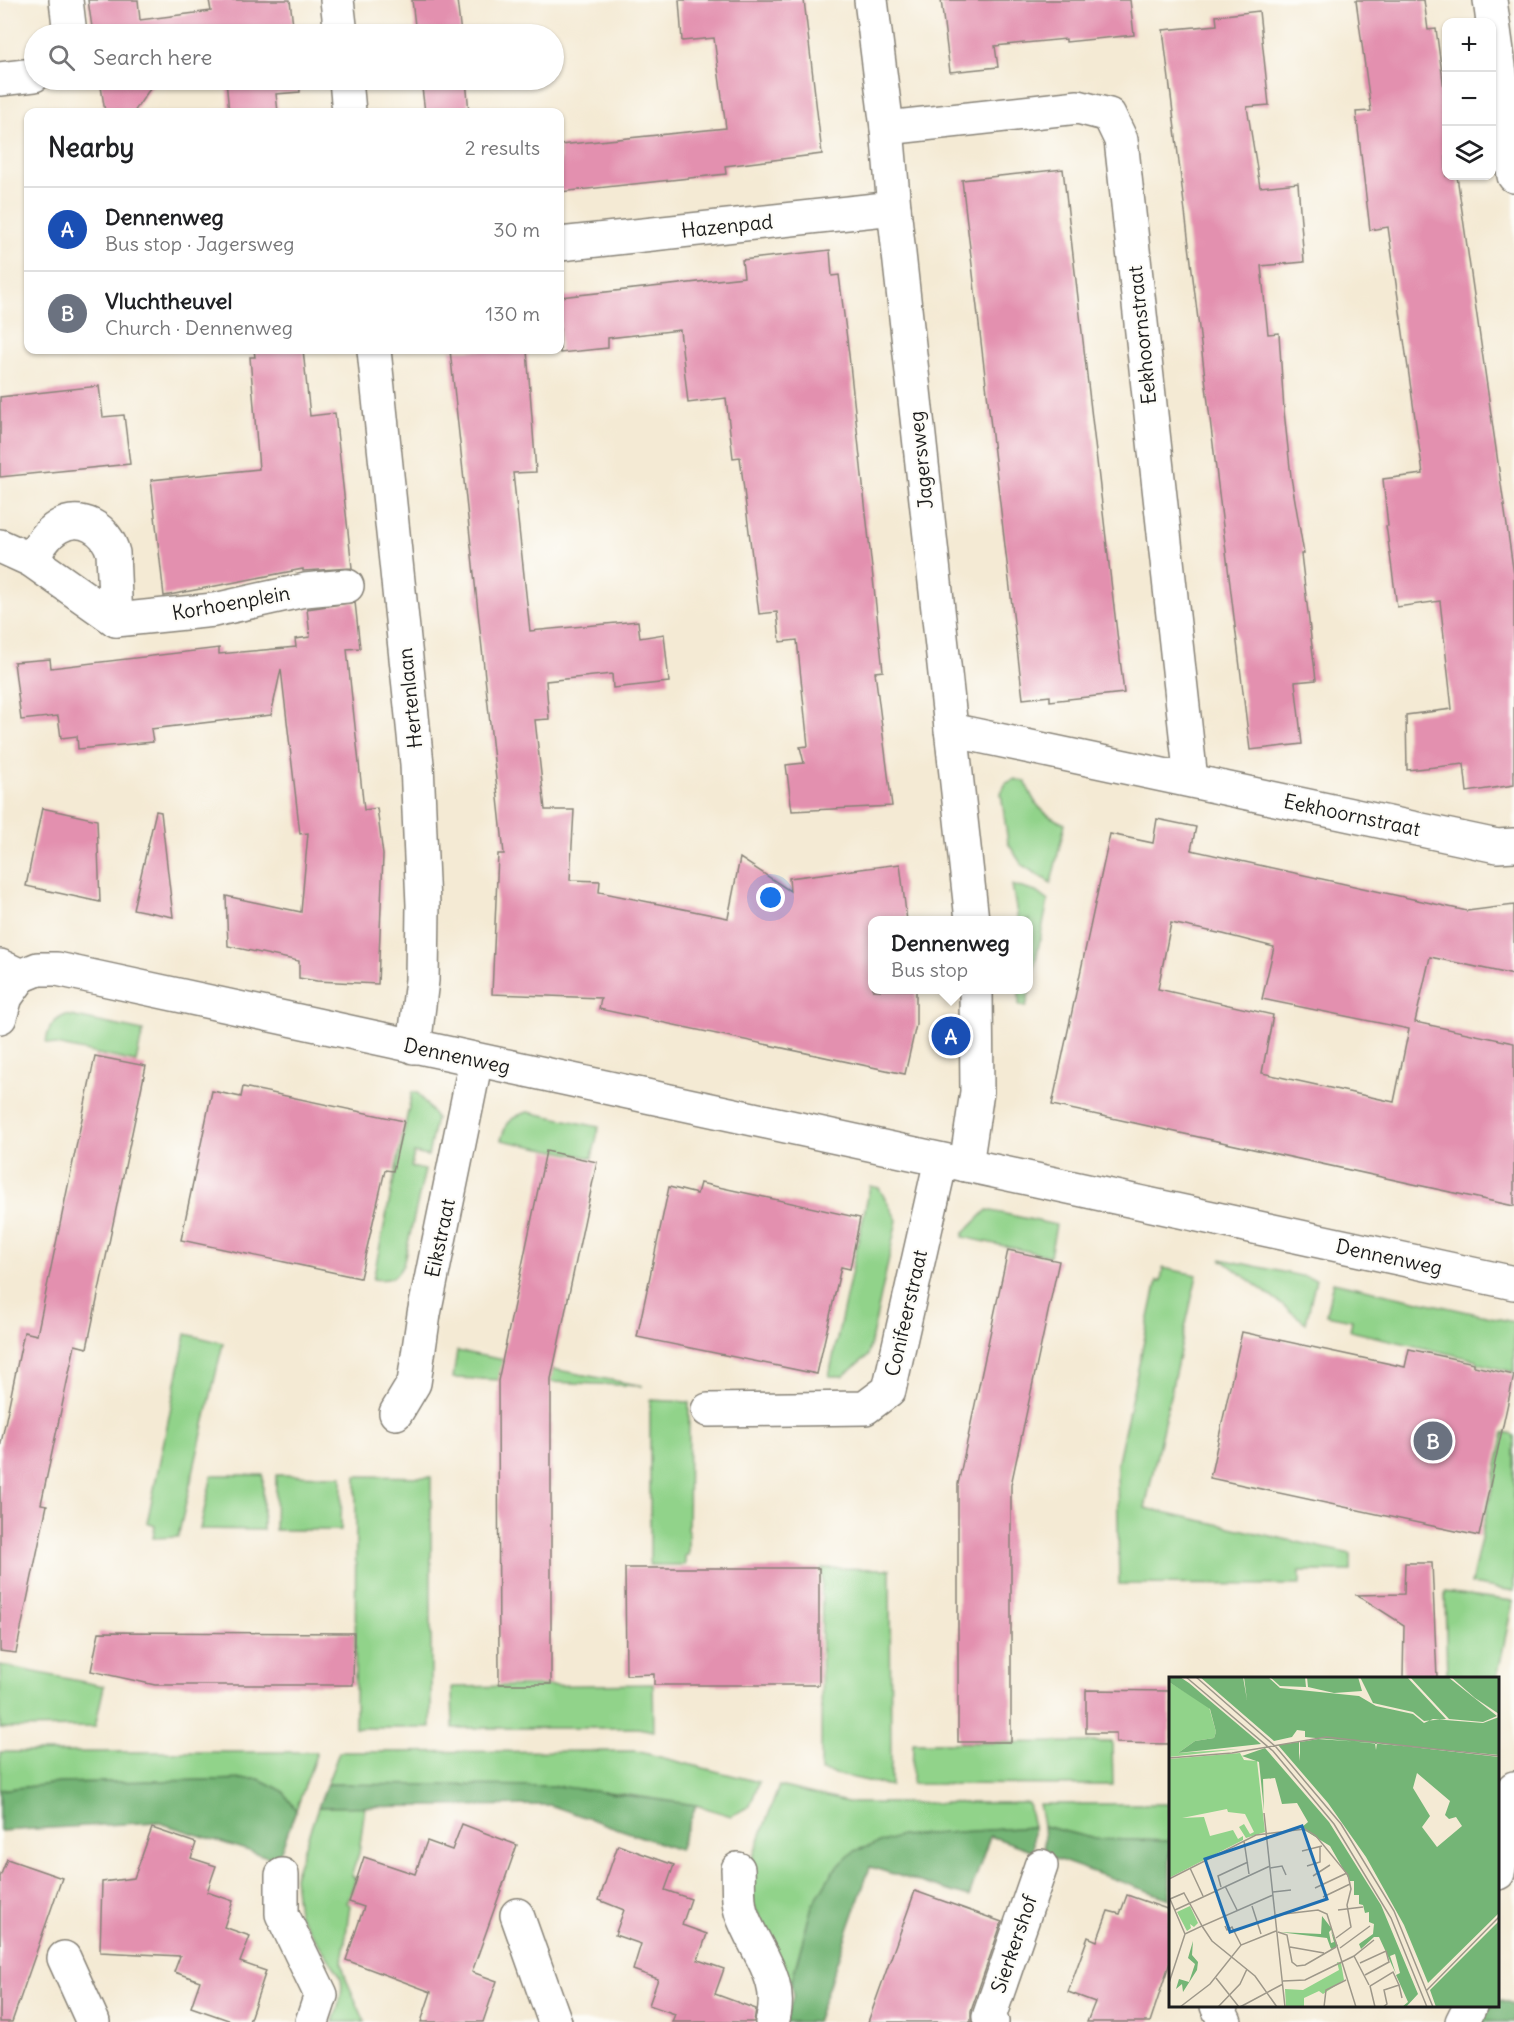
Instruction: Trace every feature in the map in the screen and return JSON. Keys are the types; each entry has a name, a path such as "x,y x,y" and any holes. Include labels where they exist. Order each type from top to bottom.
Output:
{"street":[{"path":"66,0 69,24"},
{"path":"338,0 340,24"},
{"name":"Jagersweg","path":"871,0 887,128 971,916"},
{"path":"1490,0 1514,176"},
{"path":"0,79 24,76"},
{"path":"347,90 349,108"},
{"name":"Eekhoornstraat","path":"887,128 1078,107 1109,115 1121,140 1191,780"},
{"name":"Hazenpad","path":"564,244 894,208"},
{"name":"Hertenlaan","path":"374,354 417,764 423,916 422,980 414,1047"},
{"path":"31,560 49,534 57,527 69,522 85,523 102,532 111,543 113,553 116,620"},
{"path":"0,546 31,560 116,620"},
{"name":"Korhoenplein","path":"116,620 214,610 305,590 347,586"},
{"name":"Eekhoornstraat","path":"951,730 1497,846 1514,845"},
{"name":"Dennenweg","path":"10,971 57,969 1514,1284"},
{"path":"0,1017 10,971"},
{"path":"953,1163 977,1092 976,994"},
{"name":"Eikstraat","path":"396,1413 414,1383 424,1314 476,1060"},
{"name":"Conifeerstraat","path":"708,1410 865,1408 889,1390 953,1163"},
{"path":"1499,1863 1514,1788"},
{"name":"Sierkershof","path":"992,2022 989,2017 1041,1866"},
{"path":"738,1869 740,1910 774,1981 776,1998 772,2022"},
{"path":"282,1875 282,1914 321,1995 312,2022"},
{"path":"517,1915 555,2022"},
{"path":"64,1958 93,2022"},
{"path":"1218,2007 1225,2022"},
{"path":"1462,2022 1470,2007"}],"green space":[{"path":"1015,779 1026,782 1032,797 1045,813 1065,824 1051,883 1022,865 1008,843 1001,793 1006,783"},
{"path":"1012,885 1036,892 1048,901 1033,973 1033,916 1017,916"},
{"path":"1019,994 1029,994 1026,1007 1019,1005"},
{"path":"66,1015 143,1031 136,1062 46,1043 52,1026"},
{"path":"412,1092 418,1093 436,1118 428,1156 414,1153 411,1167 425,1170 403,1265 391,1278 373,1279"},
{"path":"528,1112 599,1127 592,1158 501,1140 510,1122 517,1116"},
{"path":"870,1186 879,1188 897,1220 868,1356 843,1376 829,1376"},
{"path":"987,1210 1056,1225 1050,1256 963,1237 964,1233"},
{"path":"1221,1259 1316,1279 1306,1323"},
{"path":"1163,1268 1197,1275 1145,1508 1351,1554 1351,1571 1300,1571 1300,1585 1119,1584 1117,1465 1157,1281 1161,1282"},
{"path":"1333,1282 1514,1322 1514,1372 1477,1363 1477,1360 1350,1331 1352,1320 1326,1315"},
{"path":"186,1334 223,1343 178,1537 153,1538 155,1526 147,1523"},
{"path":"457,1351 643,1386 453,1378"},
{"path":"650,1400 689,1402 688,1555 685,1555 685,1565 650,1565"},
{"path":"1504,1433 1514,1435 1514,1591 1471,1584"},
{"path":"212,1475 263,1475 263,1530 200,1529"},
{"path":"276,1475 342,1476 341,1530 275,1530"},
{"path":"356,1476 431,1477 431,1728 355,1728"},
{"path":"822,1568 890,1569 891,1786 821,1771"},
{"path":"1445,1592 1513,1601 1497,1677 1447,1677"},
{"path":"0,1665 104,1686 95,1727 0,1728"},
{"path":"653,1684 654,1731 638,1728 453,1728 452,1687"},
{"path":"1112,1742 1113,1785 912,1784 913,1743"},
{"path":"636,1751 759,1782 750,1806 731,1816 696,1805 609,1792 327,1784 339,1752"},
{"path":"0,1752 317,1752 296,1810 283,1791 259,1779 60,1783 0,1790"},
{"path":"259,1779 283,1791 296,1810 280,1853 271,1858 157,1822 0,1831 0,1790 60,1783"},
{"path":"327,1784 558,1786 696,1805 679,1850 550,1805 318,1807"},
{"path":"779,1786 852,1803 1028,1803 1033,1827 901,1836 812,1906 791,1984 753,1904 751,1862"},
{"path":"1039,1804 1169,1804 1169,1841 1095,1839 1043,1826"},
{"path":"365,1806 359,1853 351,1876 356,1878 347,1903 350,1905 342,1963 346,1979 365,2022 333,2022 341,1993 340,1975 298,1914 294,1877 318,1807"},
{"path":"1043,1826 1095,1839 1169,1841 1169,1899 1045,1855"},
{"path":"1033,1827 1033,1851 990,1836 969,1897 870,1867 816,2022 785,2022 793,1997 791,1984 812,1906 833,1871 854,1851 901,1836"},
{"path":"1499,2000 1514,2005 1514,2022 1479,2022 1486,2007 1499,2007"}],"building":[{"path":"88,0 138,0 140,20 211,11 209,0 290,0 293,24 92,24"},
{"path":"412,0 457,0 460,24 415,24"},
{"path":"679,0 804,0 822,154 725,166 726,174 564,192 564,145 726,128 714,38 682,41"},
{"path":"941,0 1130,0 1134,35 995,46 998,67 950,72"},
{"path":"1356,0 1424,0 1428,30 1436,29 1442,73 1442,180 1458,180 1514,575 1514,785 1467,792 1464,764 1407,770 1406,715 1452,709 1440,601 1397,607 1386,526 1388,526 1383,479 1423,474 1388,227 1370,230 1356,112 1371,111"},
{"path":"1259,11 1269,105 1247,107 1260,187 1298,183 1304,262 1261,266 1268,334 1279,333 1291,477 1304,554 1301,554 1316,680 1295,682 1302,744 1250,750 1163,30 1217,25 1216,16"},
{"path":"102,90 149,90 137,108 104,108"},
{"path":"227,90 300,90 300,92 276,94 278,108 229,108"},
{"path":"422,90 467,90 469,108 424,108"},
{"path":"1063,169 1124,693 1050,701 1050,696 1023,699 962,180"},
{"path":"830,250 832,276 839,275 883,671 875,672 892,806 792,811 786,765 804,763 800,747 808,746 797,640 780,642 777,612 759,614 740,457 733,458 726,398 688,403 680,330 608,338 608,348 564,353 564,297 744,277 742,260"},
{"path":"255,354 303,354 310,416 335,413 352,568 303,571 303,569 164,596 151,480 259,469 250,357 255,357"},
{"path":"450,354 527,354 536,472 513,473 530,631 638,621 640,638 664,634 669,682 613,688 612,674 546,681 549,719 535,720 545,810 574,810 570,880 600,881 599,892 728,918 740,858 790,891 789,878 900,864 906,916 868,916 868,994 916,994 916,1025 905,1074 599,1009 601,998 492,994 498,854 504,854"},
{"path":"99,386 103,417 124,415 130,464 0,477 0,397"},
{"path":"355,602 360,648 347,649 364,810 377,808 383,855 378,984 299,978 299,961 228,946 226,896 301,912 308,833 300,834 281,669 271,715 151,729 153,742 78,749 77,736 61,738 58,716 21,720 14,662 50,659 51,668 219,648 219,654 296,647 295,639 310,637 307,609"},
{"path":"42,808 97,820 100,902 26,886"},
{"path":"156,811 161,812 173,917 133,909"},
{"path":"1157,819 1196,827 1191,850 1467,911 1514,905 1514,975 1430,957 1415,1022 1514,1043 1514,1206 1052,1105 1110,834 1153,843","holes":["1171,923 1274,947 1262,999 1409,1029 1394,1102 1262,1073 1273,1015 1158,989"]},
{"path":"95,1056 146,1066 87,1348 75,1345 41,1504 47,1505 16,1653 0,1651 0,1448 24,1332 37,1335"},
{"path":"243,1087 404,1121 393,1171 385,1170 360,1278 181,1240 212,1091 241,1097"},
{"path":"546,1151 597,1162 551,1379 551,1684 499,1684 498,1381"},
{"path":"700,1183 860,1218 850,1269 841,1267 817,1374 637,1337 669,1187 697,1194"},
{"path":"1008,1250 1059,1261 1011,1485 1011,1742 958,1742 958,1484"},
{"path":"1242,1332 1405,1367 1409,1349 1474,1363 1474,1366 1514,1375 1479,1536 1210,1478"},
{"path":"1405,1563 1432,1563 1437,1677 1403,1677 1404,1625 1357,1595 1404,1594"},
{"path":"625,1568 819,1568 819,1685 654,1685 654,1674 626,1675"},
{"path":"99,1632 354,1633 353,1685 155,1685 91,1671"},
{"path":"1086,1690 1169,1691 1169,1744 1116,1743 1116,1733 1086,1733"},
{"path":"462,1824 517,1845 472,1972 497,1981 483,2022 421,2022 431,1992 346,1960 364,1907 349,1902 364,1857 415,1874 427,1841 452,1850"},
{"path":"152,1828 196,1843 191,1858 216,1866 207,1892 233,1901 224,1927 250,1936 240,1962 266,1971 249,2022 234,2022 191,2007 200,1981 174,1972 180,1956 100,1952 102,1882 134,1878"},
{"path":"618,1845 674,1865 665,1890 691,1899 682,1925 707,1934 698,1960 724,1969 715,1994 756,2009 754,2022 672,2022 675,2014 649,2005 658,1979 633,1970 641,1944 615,1935 624,1910 599,1900"},
{"path":"7,1859 62,1878 12,2022 0,2022 0,1877"},
{"path":"915,1891 1002,1922 971,2011 971,2022 868,2022"},
{"path":"1127,1895 1169,1910 1169,1965 1150,2022 1087,2022 1095,2002 1068,1992 1088,1937 1097,1941 1108,1911 1120,1914"}],"place":[{"name":"Dennenweg","path":"951,1036"},
{"name":"Vluchtheuvel","path":"1433,1441"}]}
